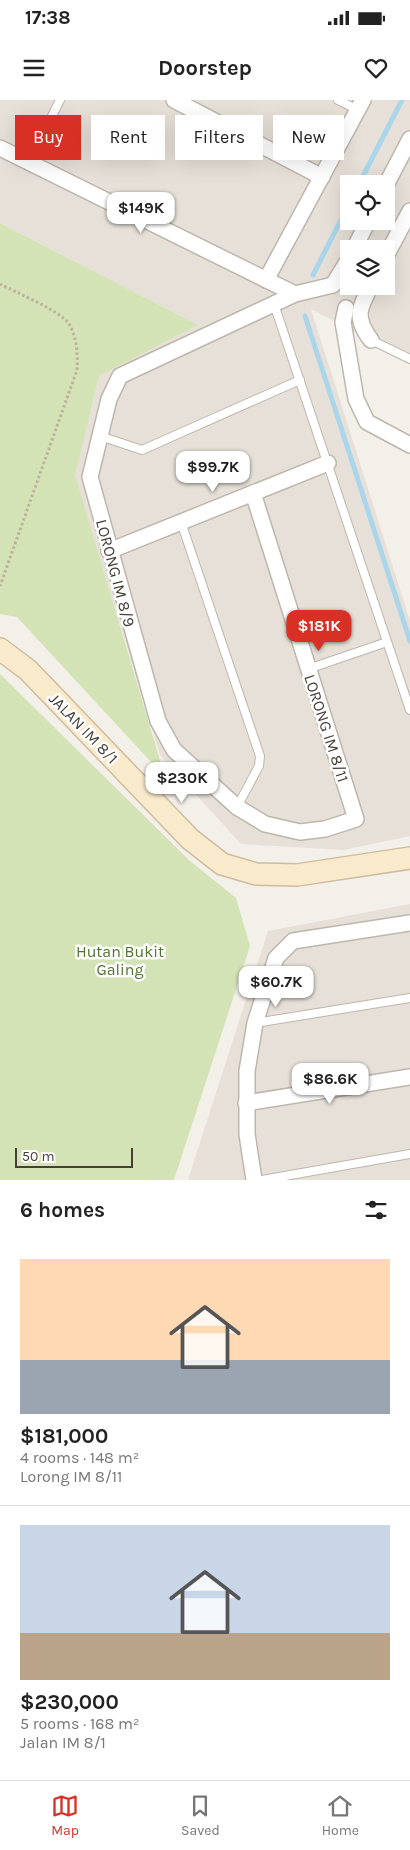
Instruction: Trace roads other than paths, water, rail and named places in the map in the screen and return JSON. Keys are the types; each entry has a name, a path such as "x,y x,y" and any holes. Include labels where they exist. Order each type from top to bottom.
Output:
{"street":[{"path":"174,100 322,177"},
{"path":"266,280 360,105"},
{"path":"391,175 410,139"},
{"path":"0,148 295,294"},
{"path":"395,240 410,211"},
{"path":"340,274 333,285 346,308 360,317"},
{"name":"LORONG IM 8/9","path":"333,285 295,294 120,376 110,399 90,476 109,551 158,721 174,750 237,807 265,824 300,832 324,829 356,819"},
{"path":"366,295 360,306 360,317 364,330 371,340"},
{"path":"346,308 343,322 356,399 367,422 410,445"},
{"path":"109,551 328,463"},
{"name":"LORONG IM 8/11","path":"252,493 356,819"},
{"name":"JALAN IM 8/1","path":"0,650 28,670 190,839 222,864 256,874 297,875 410,858"},
{"path":"254,1180 247,1134 247,1071 255,1023 276,958 293,941 410,923"},
{"path":"246,1103 410,1076"}],"lane":[{"path":"29,162 60,100"},
{"path":"338,100 360,105"},
{"path":"274,304 410,710"},
{"path":"371,340 410,359"},
{"path":"100,436 142,450 300,380"},
{"path":"181,522 260,756 259,766 237,807"},
{"path":"308,669 388,642"},
{"path":"255,1023 410,998"},
{"path":"262,1180 410,1154"}],"waterway":[{"path":"364,175 402,100"},
{"path":"313,275 340,222"},
{"path":"305,316 410,641"}],"park label":[{"name":"Hutan Bukit Galing","path":"120,960"}]}
